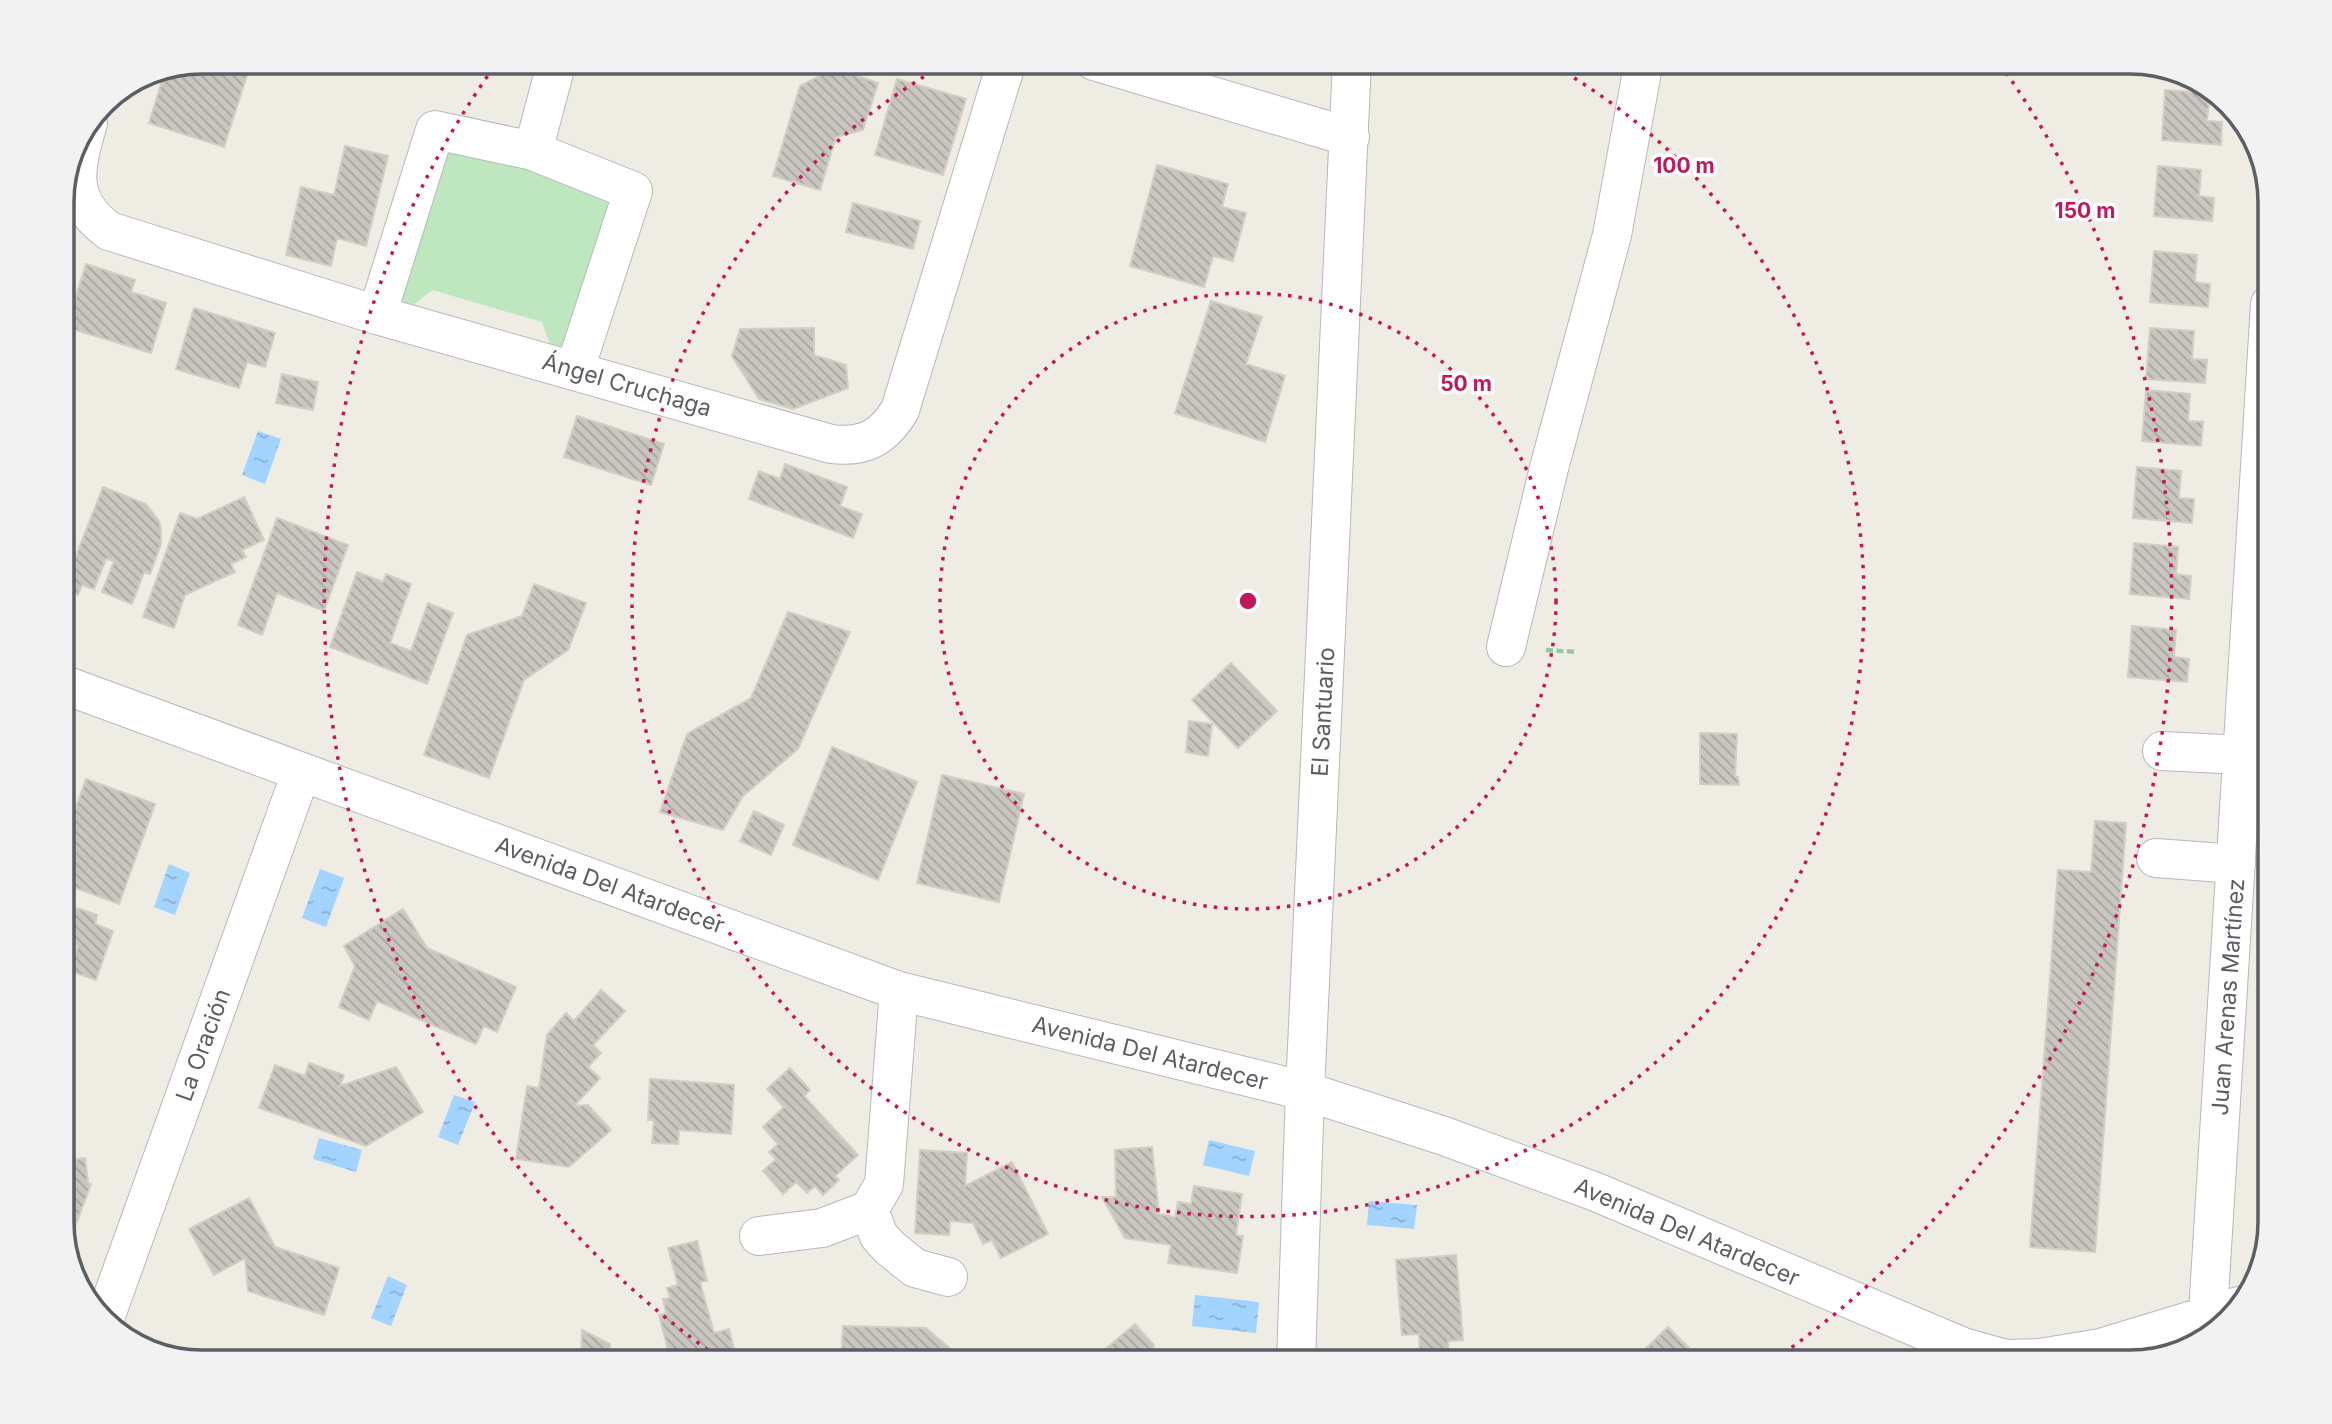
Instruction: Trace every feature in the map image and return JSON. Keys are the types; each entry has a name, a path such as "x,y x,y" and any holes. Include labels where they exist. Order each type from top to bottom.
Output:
{"street":[{"path":"533,150 553,74"},
{"name":"Ángel Cruchaga","path":"76,176 86,207 96,222 109,231 377,315 575,369 831,444 846,446 876,439 893,422 900,410 1003,74"},
{"path":"1138,74 1350,137"},
{"name":"El Santuario","path":"1296,1350 1304,1091 1352,74"},
{"path":"1506,647 1549,468 1612,235 1642,74"},
{"path":"377,315 435,130 533,150 633,191 575,369"},
{"name":"Juan Arenas Martínez","path":"2224,1310 2236,864 2255,803 2243,755 2258,541"},
{"name":"Avenida Del Atardecer","path":"74,688 899,991 1304,1091 1444,1136 1596,1192 1971,1350"},
{"path":"2162,751 2243,755"},
{"name":"La Oración","path":"108,1310 301,773"},
{"path":"2156,858 2236,864"},
{"path":"759,1236 822,1228 869,1210 884,1184 899,991"},
{"path":"869,1210 879,1236 890,1248 915,1268 948,1277"},
{"name":"Avenida Del Atardecer","path":"2089,1350 2224,1310"}],"green space":[{"path":"455,143 613,198 565,348 552,350 542,322 432,290 412,306 405,304 402,298 442,149"}],"water":[{"path":"258,431 281,439 265,484 242,475"},
{"path":"169,864 190,873 175,915 154,907"},
{"path":"320,869 344,878 326,927 302,918"},
{"path":"454,1095 475,1102 458,1145 438,1137"},
{"path":"319,1138 362,1150 356,1172 313,1159"},
{"path":"1209,1140 1255,1151 1249,1176 1203,1165"},
{"path":"1369,1201 1417,1205 1414,1229 1367,1225"},
{"path":"388,1276 407,1285 391,1326 371,1318"},
{"path":"1195,1295 1259,1302 1256,1333 1192,1326"}],"building":[{"path":"193,74 247,74 224,147 149,123 162,79"},
{"path":"823,74 852,74 878,83 863,130 836,137 820,190 773,176 800,86"},
{"path":"897,79 966,99 943,175 875,155"},
{"path":"2165,90 2197,92 2209,100 2207,121 2222,122 2221,145 2162,140"},
{"path":"345,146 388,156 366,246 337,238 331,266 286,255 301,187 334,195"},
{"path":"1157,165 1228,184 1222,207 1246,213 1233,261 1213,256 1204,287 1130,266"},
{"path":"2158,166 2201,170 2199,196 2214,198 2212,221 2154,216"},
{"path":"853,203 920,221 913,249 846,232"},
{"path":"2154,251 2197,255 2195,282 2210,284 2208,307 2150,302"},
{"path":"86,264 135,280 131,292 166,303 151,353 74,329 74,302"},
{"path":"1211,301 1262,317 1246,364 1285,376 1265,442 1175,413"},
{"path":"194,308 275,333 265,367 247,362 239,388 176,369"},
{"path":"814,328 814,355 846,365 848,388 793,409 759,399 732,356 740,329"},
{"path":"2150,328 2194,331 2192,359 2207,360 2205,383 2146,379"},
{"path":"282,374 318,382 313,410 276,403"},
{"path":"2146,390 2190,394 2188,421 2203,422 2201,446 2142,441"},
{"path":"577,416 664,444 651,485 564,457"},
{"path":"785,464 847,487 840,506 862,514 853,538 749,499 759,471 780,479"},
{"path":"2137,467 2181,471 2179,498 2194,499 2192,523 2133,518"},
{"path":"103,487 146,504 159,521 161,544 150,574 144,572 132,604 102,592 114,561 106,559 94,589 82,585 78,595 74,593 74,561"},
{"path":"244,497 264,540 242,550 246,557 231,564 235,572 185,595 174,628 143,617 180,513 197,519"},
{"path":"277,518 348,545 324,611 277,593 262,635 238,625"},
{"path":"2134,543 2178,547 2176,574 2191,576 2189,599 2130,594"},
{"path":"357,572 383,582 386,574 411,584 390,643 411,651 428,603 453,613 427,684 330,647"},
{"path":"534,584 586,603 568,650 524,680 489,778 424,755 467,635 522,616"},
{"path":"788,612 850,632 798,749 743,796 723,830 660,812 687,734 751,698"},
{"path":"2132,626 2176,630 2174,657 2189,659 2187,682 2128,677"},
{"path":"1231,663 1277,711 1238,748 1192,700"},
{"path":"1189,721 1212,724 1208,756 1186,752"},
{"path":"1700,733 1737,734 1735,777 1738,777 1739,785 1700,784"},
{"path":"832,747 917,782 878,880 793,845"},
{"path":"942,775 1024,794 999,902 917,883"},
{"path":"86,779 155,804 119,904 74,887 75,810"},
{"path":"754,811 784,825 771,855 740,841"},
{"path":"2095,821 2126,823 2095,1252 2030,1247 2058,870 2091,872"},
{"path":"77,908 97,915 95,924 113,931 96,980 74,972 78,946 74,944 74,916"},
{"path":"403,909 427,948 516,987 497,1032 484,1026 476,1044 377,1001 369,1020 339,1007 355,966 344,946"},
{"path":"601,990 625,1011 593,1045 601,1053 588,1067 600,1078 574,1106 588,1105 611,1130 569,1167 516,1159 527,1086 539,1088 547,1035 566,1013 574,1021"},
{"path":"309,1063 344,1075 340,1086 396,1067 423,1112 366,1146 259,1108 275,1065 305,1076"},
{"path":"790,1068 810,1090 804,1096 858,1155 835,1176 839,1180 823,1195 815,1186 807,1193 796,1182 783,1194 763,1171 776,1159 769,1152 778,1144 763,1127 784,1107 767,1089"},
{"path":"650,1079 734,1085 731,1134 679,1130 678,1144 652,1143 654,1120 648,1120"},
{"path":"1152,1147 1159,1214 1175,1217 1178,1202 1191,1204 1194,1186 1242,1194 1236,1235 1243,1236 1237,1273 1168,1263 1171,1245 1125,1238 1102,1197 1116,1197 1115,1150"},
{"path":"920,1150 967,1153 965,1186 1012,1162 1048,1234 1001,1258 992,1240 983,1244 973,1223 950,1221 949,1235 915,1233"},
{"path":"85,1158 88,1183 91,1184 75,1227 74,1227 74,1159"},
{"path":"249,1198 275,1247 339,1268 324,1315 248,1291 245,1258 214,1275 189,1229"},
{"path":"697,1241 707,1281 700,1282 714,1333 729,1329 734,1350 668,1350 659,1315 666,1313 663,1299 670,1298 667,1288 678,1285 668,1248"},
{"path":"1456,1255 1463,1340 1448,1341 1448,1350 1420,1350 1419,1334 1402,1335 1396,1260"},
{"path":"1135,1324 1154,1345 1153,1350 1104,1350"},
{"path":"843,1326 926,1328 952,1350 842,1350"},
{"path":"1668,1327 1689,1348 1689,1350 1644,1350"},
{"path":"582,1330 610,1344 610,1350 581,1350"}]}
